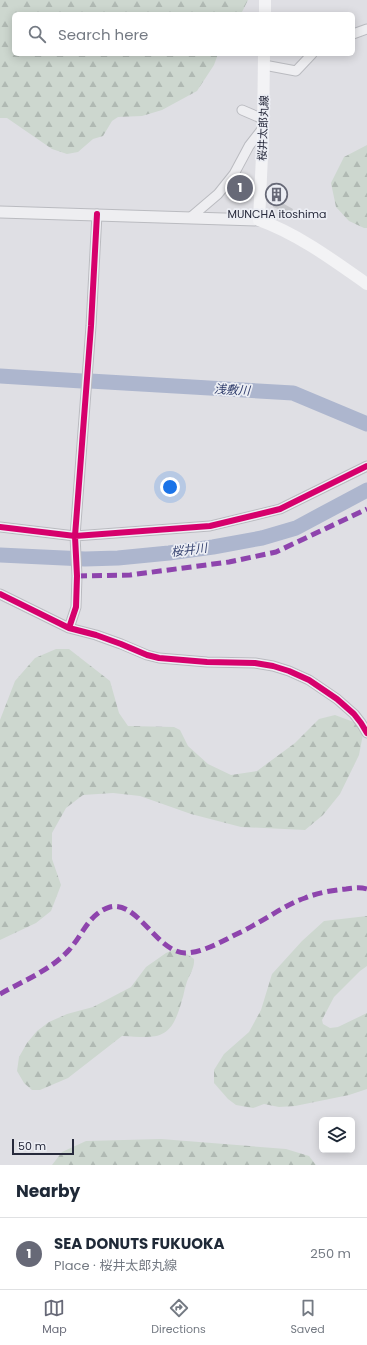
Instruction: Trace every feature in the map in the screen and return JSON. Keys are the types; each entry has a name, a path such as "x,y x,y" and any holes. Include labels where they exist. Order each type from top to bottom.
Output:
{"main road":[{"path":"265,0 265,12"},
{"name":"桜井太郎丸線","path":"258,220 263,123 264,60"},
{"path":"258,220 276,226 367,284"}],"street":[{"path":"355,33 367,29"},
{"path":"264,60 296,71 310,56"},
{"path":"191,217 218,194 234,174 263,123 242,110"},
{"path":"0,212 258,220"},
{"path":"69,628 76,606 76,540 91,326 97,214"},
{"path":"0,527 76,540 210,526 280,508 367,466"},
{"path":"0,594 69,628 96,635 147,655 159,658 207,662 255,663 289,671 309,680 337,699 354,714 361,722 367,733"}],"green space":[{"path":"0,0 248,0 242,12 12,12 12,56 217,56 214,65 197,91 162,110 142,116 118,117 112,121 103,136 93,139 78,152 67,154 52,149 7,118 0,118"},
{"path":"367,145 367,228 364,228 349,221 336,207 331,183 344,157"},
{"path":"56,649 69,649 110,681 119,713 128,726 174,727 180,730 188,746 208,764 231,775 257,771 295,743 319,719 335,715 359,724 363,734 359,755 340,794 323,815 305,830 241,827 191,814 140,796 113,793 83,795 66,808 52,833 52,859 61,885 51,911 36,923 0,940 0,720 15,681 35,658"},
{"path":"367,916 367,966 334,997 322,1020 323,1024 330,1028 338,1027 367,1013 367,1089 349,1095 295,1106 279,1107 264,1104 253,1108 236,1105 228,1099 214,1083 214,1070 224,1054 249,1032 261,1010 272,974 302,941 324,921"},
{"path":"175,949 184,952 194,959 194,963 178,1013 168,1030 162,1034 154,1036 122,1036 68,1078 40,1090 32,1090 24,1083 17,1071 19,1057 27,1043 37,1031 49,1022 67,1014 93,1007 131,987 146,967 166,953"},
{"path":"161,1139 286,1149 309,1156 316,1165 52,1165 62,1152 86,1141"}],"building":[{"path":"238,183 243,184 242,192 237,191"},
{"name":"MUNCHA itoshima","path":"271,183 280,184 284,204 293,209 291,214 273,207"}],"waterway":[{"name":"浅敷川","path":"0,376 82,381"},
{"name":"浅敷川","path":"90,381 293,393 367,424"},
{"name":"桜井川","path":"0,555 85,559 118,558 213,547 262,538 296,528 367,490"}],"marked path":[{"path":"77,576 130,575 229,562 276,552 367,509"},
{"path":"0,994 36,975 62,957 74,944 91,920 97,914 110,907 120,907 129,911 165,944 175,950 190,953 217,944 248,929 292,903 310,896 341,889 367,889"}],"cycle path":[{"path":"69,628 76,607 77,576 75,536 91,326 97,214"},
{"path":"0,527 75,536 210,526 280,509 367,466"},
{"path":"0,594 69,628 96,635 147,655 159,658 207,662 255,663 273,666 289,671 309,680 337,699 354,714 367,733"}],"place":[{"name":"SEA DONUTS FUKUOKA","path":"240,188"},
{"name":"MUNCHA itoshima","path":"277,194"}]}
